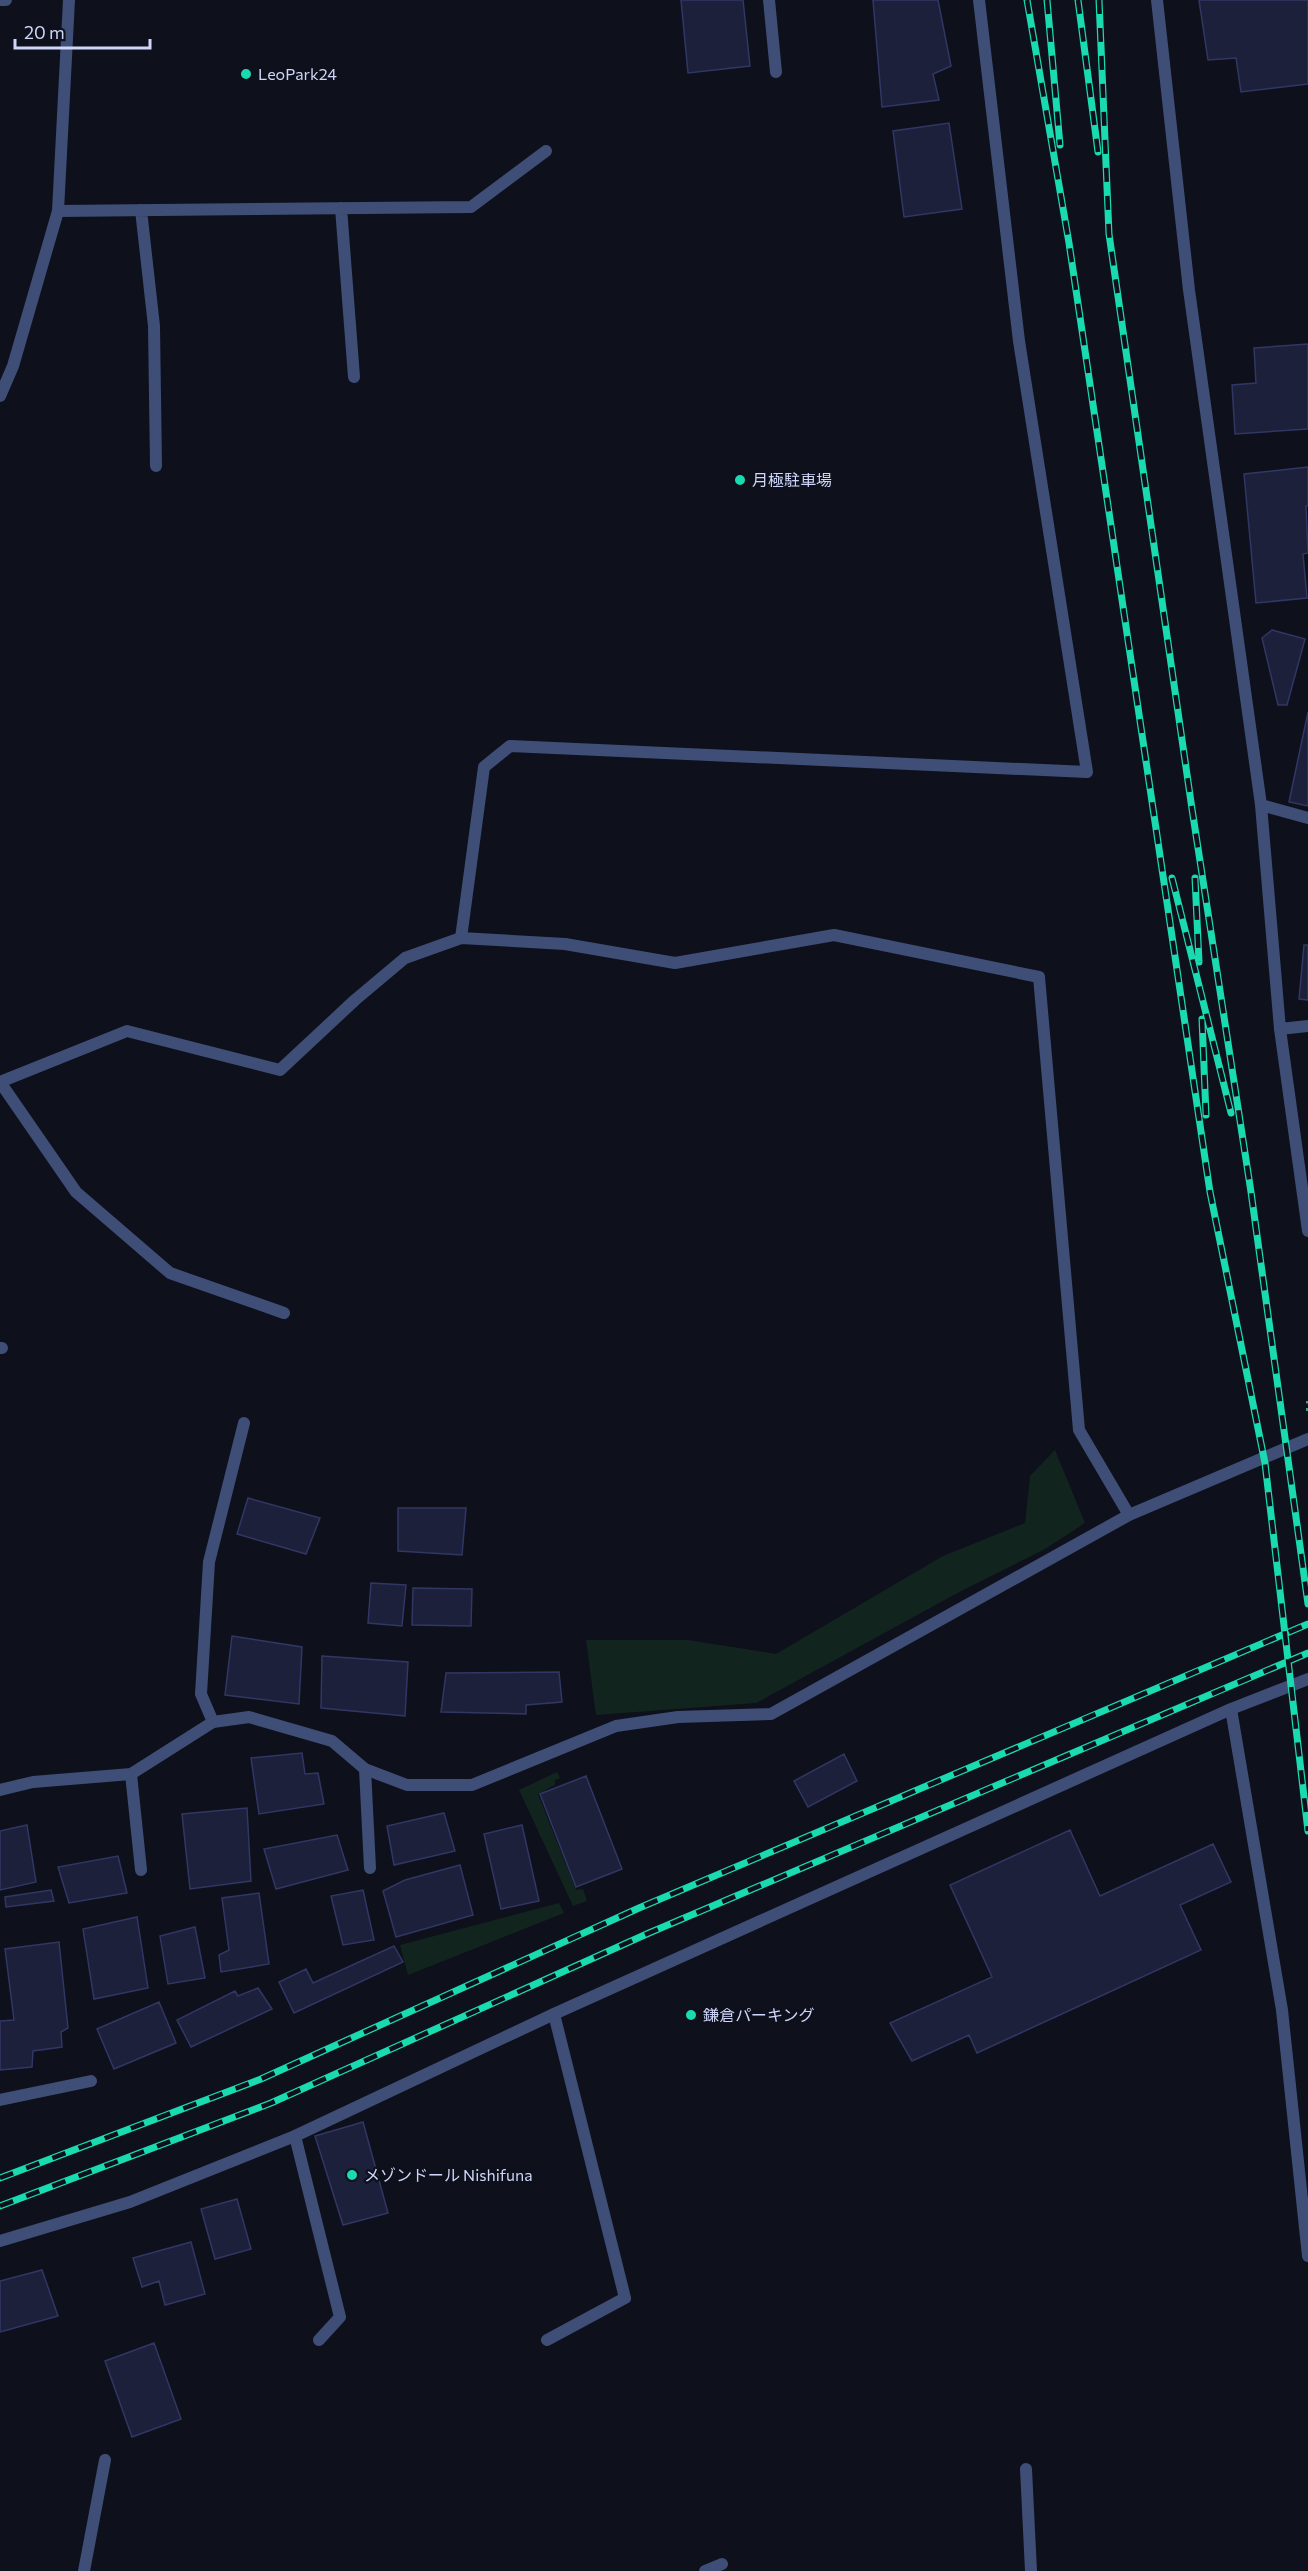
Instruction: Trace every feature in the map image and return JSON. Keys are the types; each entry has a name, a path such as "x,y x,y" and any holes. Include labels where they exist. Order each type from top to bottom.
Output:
{"street":[{"path":"0,0 6,0"},
{"path":"0,396 13,366 58,211 69,0"},
{"path":"769,0 776,72"},
{"path":"462,938 484,767 510,746 1087,772 1019,341 979,0"},
{"path":"1157,0 1191,301 1261,805 1280,1029 1308,1231"},
{"path":"58,211 471,207 546,151"},
{"path":"341,208 354,377"},
{"path":"141,210 154,326 156,465"},
{"path":"1261,805 1308,818"},
{"path":"284,1313 170,1273 76,1192 0,1082 127,1031 280,1070 355,1000 405,958 462,938 565,944 675,963 834,935 1039,977 1079,1430 1130,1515"},
{"path":"1280,1029 1308,1026"},
{"path":"213,1722 201,1694 209,1563 244,1423"},
{"path":"0,1790 33,1782 131,1774 213,1722 249,1718 332,1741 365,1769 407,1785 472,1785 616,1726 678,1717 771,1714 1130,1515 1308,1439"},
{"path":"0,2241 130,2202 295,2136 554,2014 1231,1709 1308,1679"},
{"path":"1231,1709 1282,2010 1308,2256"},
{"path":"365,1769 370,1868"},
{"path":"131,1774 141,1870"},
{"path":"547,2340 625,2298 554,2014"},
{"path":"0,2100 91,2081"},
{"path":"295,2136 340,2317 319,2340"},
{"path":"84,2571 105,2460"},
{"path":"1026,2469 1031,2571"},
{"path":"705,2571 722,2564"}],"green space":[{"path":"1055,1450 1085,1523 1045,1549 963,1590 756,1703 596,1715 586,1640 688,1640 776,1654 943,1556 1025,1523 1030,1476"},
{"path":"557,1772 560,1778 555,1780 555,1785 538,1794 576,1890 583,1889 587,1901 573,1906 519,1790"},
{"path":"559,1903 564,1913 408,1975 400,1945"}],"building":[{"path":"681,0 743,0 750,66 688,73"},
{"path":"873,0 938,0 951,66 933,74 939,100 882,107"},
{"path":"1199,0 1308,0 1308,84 1241,92 1236,58 1208,60"},
{"path":"949,123 962,209 904,217 893,131"},
{"path":"1308,344 1308,429 1235,434 1232,385 1256,383 1254,348"},
{"path":"1308,467 1308,506 1306,506 1308,553 1303,554 1307,598 1256,603 1244,474"},
{"path":"1272,630 1305,639 1287,705 1278,705 1262,638"},
{"path":"1308,712 1308,806 1289,802"},
{"path":"1304,945 1308,945 1308,1000 1299,999"},
{"path":"248,1498 320,1518 306,1554 237,1534"},
{"path":"398,1508 466,1508 462,1555 398,1551"},
{"path":"371,1583 406,1585 402,1626 368,1623"},
{"path":"413,1588 472,1589 471,1626 412,1625"},
{"path":"232,1636 302,1647 299,1704 225,1695"},
{"path":"322,1656 408,1662 405,1716 321,1708"},
{"path":"559,1672 562,1702 526,1705 526,1714 441,1712 446,1673"},
{"path":"302,1753 305,1774 318,1773 324,1804 259,1814 251,1758"},
{"path":"844,1754 857,1781 808,1807 794,1781"},
{"path":"586,1776 622,1869 576,1887 540,1794"},
{"path":"247,1808 251,1881 190,1889 182,1814"},
{"path":"444,1813 455,1851 394,1865 387,1826"},
{"path":"27,1825 36,1882 0,1890 0,1831"},
{"path":"522,1825 539,1901 501,1909 484,1834"},
{"path":"1070,1830 1100,1896 1213,1844 1231,1882 1180,1905 1201,1950 977,2053 969,2035 912,2061 890,2023 992,1977 950,1885"},
{"path":"337,1835 348,1870 276,1889 264,1849"},
{"path":"118,1856 127,1893 69,1903 58,1867"},
{"path":"460,1865 473,1915 396,1937 383,1891 405,1880"},
{"path":"51,1890 54,1901 6,1907 5,1897"},
{"path":"363,1890 374,1940 343,1945 331,1896"},
{"path":"259,1893 269,1964 221,1972 219,1955 229,1950 222,1898"},
{"path":"137,1917 148,1988 94,1999 83,1929"},
{"path":"195,1927 205,1978 168,1984 160,1936"},
{"path":"59,1942 68,2028 61,2032 62,2047 33,2051 32,2067 0,2070 0,2021 14,2020 5,1949"},
{"path":"394,1946 403,1962 294,2013 279,1982 306,1969 313,1983"},
{"path":"258,1988 272,2009 191,2047 177,2020 235,1991 238,1996"},
{"path":"159,2002 176,2043 114,2069 97,2029"},
{"name":"メゾンドール Nishifuna","path":"363,2122 388,2213 343,2225 315,2136"},
{"path":"237,2199 251,2249 215,2259 201,2209"},
{"path":"191,2242 205,2294 165,2305 159,2281 142,2287 133,2258"},
{"path":"42,2270 58,2316 0,2332 0,2281"},
{"path":"154,2343 181,2419 132,2437 105,2361"}],"railway":[{"path":"1027,0 1069,243 1210,1192 1265,1463 1308,1831"},
{"path":"1047,0 1060,145"},
{"path":"1078,0 1098,152"},
{"path":"1099,0 1109,234 1192,809 1251,1192 1308,1604"},
{"path":"1172,878 1231,1113"},
{"path":"1195,878 1199,962"},
{"path":"1202,1019 1206,1115"},
{"path":"0,2178 261,2079 639,1908 1308,1624"},
{"path":"0,2206 271,2103 649,1933 1308,1653"}],"place":[{"name":"LeoPark24","path":"246,74"},
{"name":"月極駐車場","path":"740,480"},
{"name":"鎌倉パーキング","path":"691,2015"},
{"name":"メゾンドール Nishifuna","path":"352,2175"}]}
